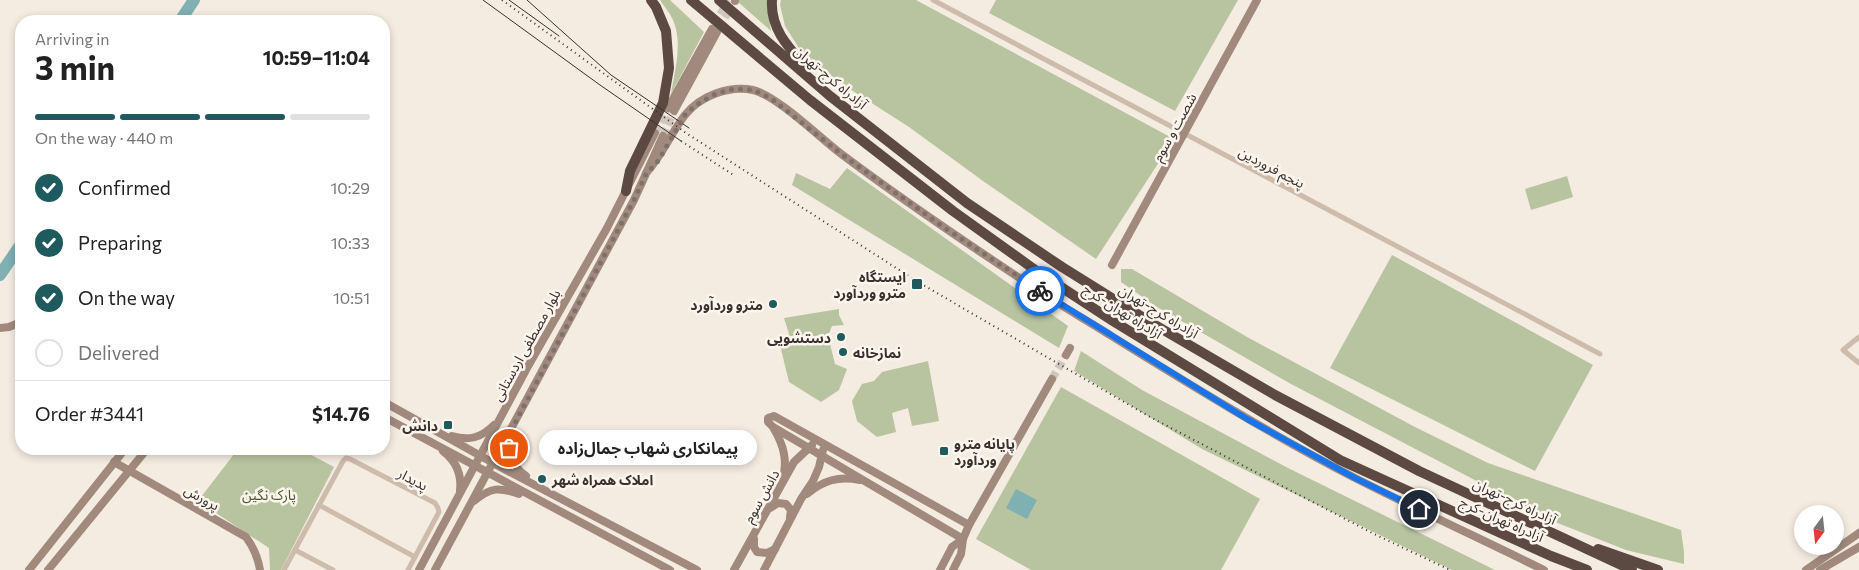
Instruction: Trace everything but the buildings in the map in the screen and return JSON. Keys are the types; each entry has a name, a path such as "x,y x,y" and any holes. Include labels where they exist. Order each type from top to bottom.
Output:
{"highway":[{"path":"626,191 630,171 663,103 670,68 666,31 656,8 650,0"},
{"name":"آزادراه تهران-کرج","path":"691,0 810,100 953,211 1038,272 1113,321 1340,460 1587,570"},
{"name":"آزادراه کرج-تهران","path":"719,0 830,96 968,203 1062,267 1155,325 1275,395 1419,472 1632,570"},
{"path":"772,0 777,31 790,50 830,96"},
{"path":"1569,542 1610,553 1658,570"},
{"path":"1552,556 1577,570"}],"street":[{"name":"پنجم فروردین","path":"933,0 1600,354"},
{"name":"شصت و سوم","path":"1112,265 1257,0"},
{"path":"671,110 715,30"},
{"path":"646,174 658,161 685,115 696,105 724,91 733,89 754,90 772,99 840,153 939,224 1055,301 1186,382 1247,419 1355,478 1544,570"},
{"name":"بلوار مصطفی اردستانی","path":"419,570 502,416 659,134 646,174 634,200 435,570"},
{"path":"0,328 15,324"},
{"path":"1859,337 1843,350 1859,363"},
{"path":"953,570 962,554 963,539 969,525 1052,379"},
{"path":"390,405 480,456 697,570"},
{"path":"439,433 463,439 476,438 486,433 502,416"},
{"path":"963,539 773,427 768,422 768,418 774,416 969,525"},
{"path":"390,420 670,570"},
{"path":"516,421 509,448 512,462 520,471 543,489"},
{"path":"773,427 783,445 785,472 780,488"},
{"path":"425,438 455,463 460,473 460,494"},
{"path":"764,570 816,474 822,455 821,442"},
{"name":"دانش سوم","path":"734,570 794,462 809,448 821,442"},
{"path":"29,570 120,455"},
{"path":"48,570 141,455"},
{"name":"پدیدار","path":"284,570 346,458 435,504 438,508 439,512 408,570"},
{"name":"پرورش","path":"114,462 128,472 246,537 259,559 260,570"},
{"path":"801,499 816,486 838,478 865,480"},
{"path":"470,504 487,492 497,488 539,501"},
{"path":"769,509 778,503 786,504 791,510 789,522"},
{"path":"319,505 415,557"},
{"path":"449,516 457,513 461,522"},
{"path":"1806,570 1859,533"},
{"path":"754,537 754,547 757,552 767,553 775,549"},
{"path":"940,570 952,547 963,539"},
{"path":"1820,570 1859,547"},
{"path":"295,550 333,570"}],"green space":[{"path":"660,0 670,0 704,32 671,94 678,47 676,29 669,12"},
{"path":"739,0 770,0 768,10 771,31 738,2"},
{"path":"781,0 916,0 1174,139 1096,259 909,127 817,68 802,53 785,26 780,5"},
{"path":"996,0 1238,0 1175,111 989,13"},
{"path":"847,168 1068,326 1059,348 792,185 796,173 830,189"},
{"path":"1567,176 1573,197 1531,210 1525,189"},
{"path":"1392,255 1593,365 1535,471 1330,368"},
{"path":"1121,269 1132,269 1247,337 1415,427 1488,463 1681,530 1684,564 1626,550 1555,522 1291,384 1157,307 1121,282"},
{"path":"839,309 839,315 844,325 832,326 828,336 835,364 847,369 839,390 821,402 789,382 779,341 789,334 784,318"},
{"path":"1081,351 1142,390 1288,468 1495,570 1452,570 1202,449 1074,371"},
{"path":"928,361 939,421 912,426 908,408 892,413 896,432 877,437 857,421 852,401 862,384 874,381 882,372"},
{"path":"1061,387 1260,499 1221,570 1031,570 976,539"},
{"name":"پارک نگین","path":"233,455 311,455 334,467 281,570 270,570 269,548 198,501"}],"water":[{"path":"1016,489 1037,500 1027,519 1006,508"}],"waterway":[{"path":"184,15 194,0"},
{"path":"0,275 15,253"}],"tunnel":[{"path":"715,25 728,0"},
{"path":"719,28 732,6"},
{"path":"655,133 668,108"},
{"path":"663,136 674,111"},
{"path":"1052,379 1066,355"}],"tram line":[{"path":"483,0 681,141"},
{"path":"509,0 559,36"},
{"path":"527,0 611,75 689,128"}],"railway":[{"path":"502,0 686,133 918,282 1150,417 1374,534 1450,570"},
{"path":"681,141 735,176"}],"way so far":[{"path":"509,448 516,421 646,174 658,161 685,115 696,105 715,94 733,89 754,90 772,99 840,153 939,224 1040,291"}],"place":[{"name":"ایستگاه مترو وردآورد","path":"917,284"},
{"name":"مترو وردآورد","path":"773,304"},
{"name":"دستشویی","path":"841,337"},
{"name":"نمازخانه","path":"843,352"},
{"name":"دانش","path":"448,425"},
{"name":"پیمانکاری شهاب جمال‌زاده","path":"509,448"},
{"name":"پایانه مترو وردآورد","path":"944,451"},
{"name":"املاک همراه شهر","path":"542,479"}],"route":[{"path":"1040,291 1247,419 1355,478 1419,509"}]}
